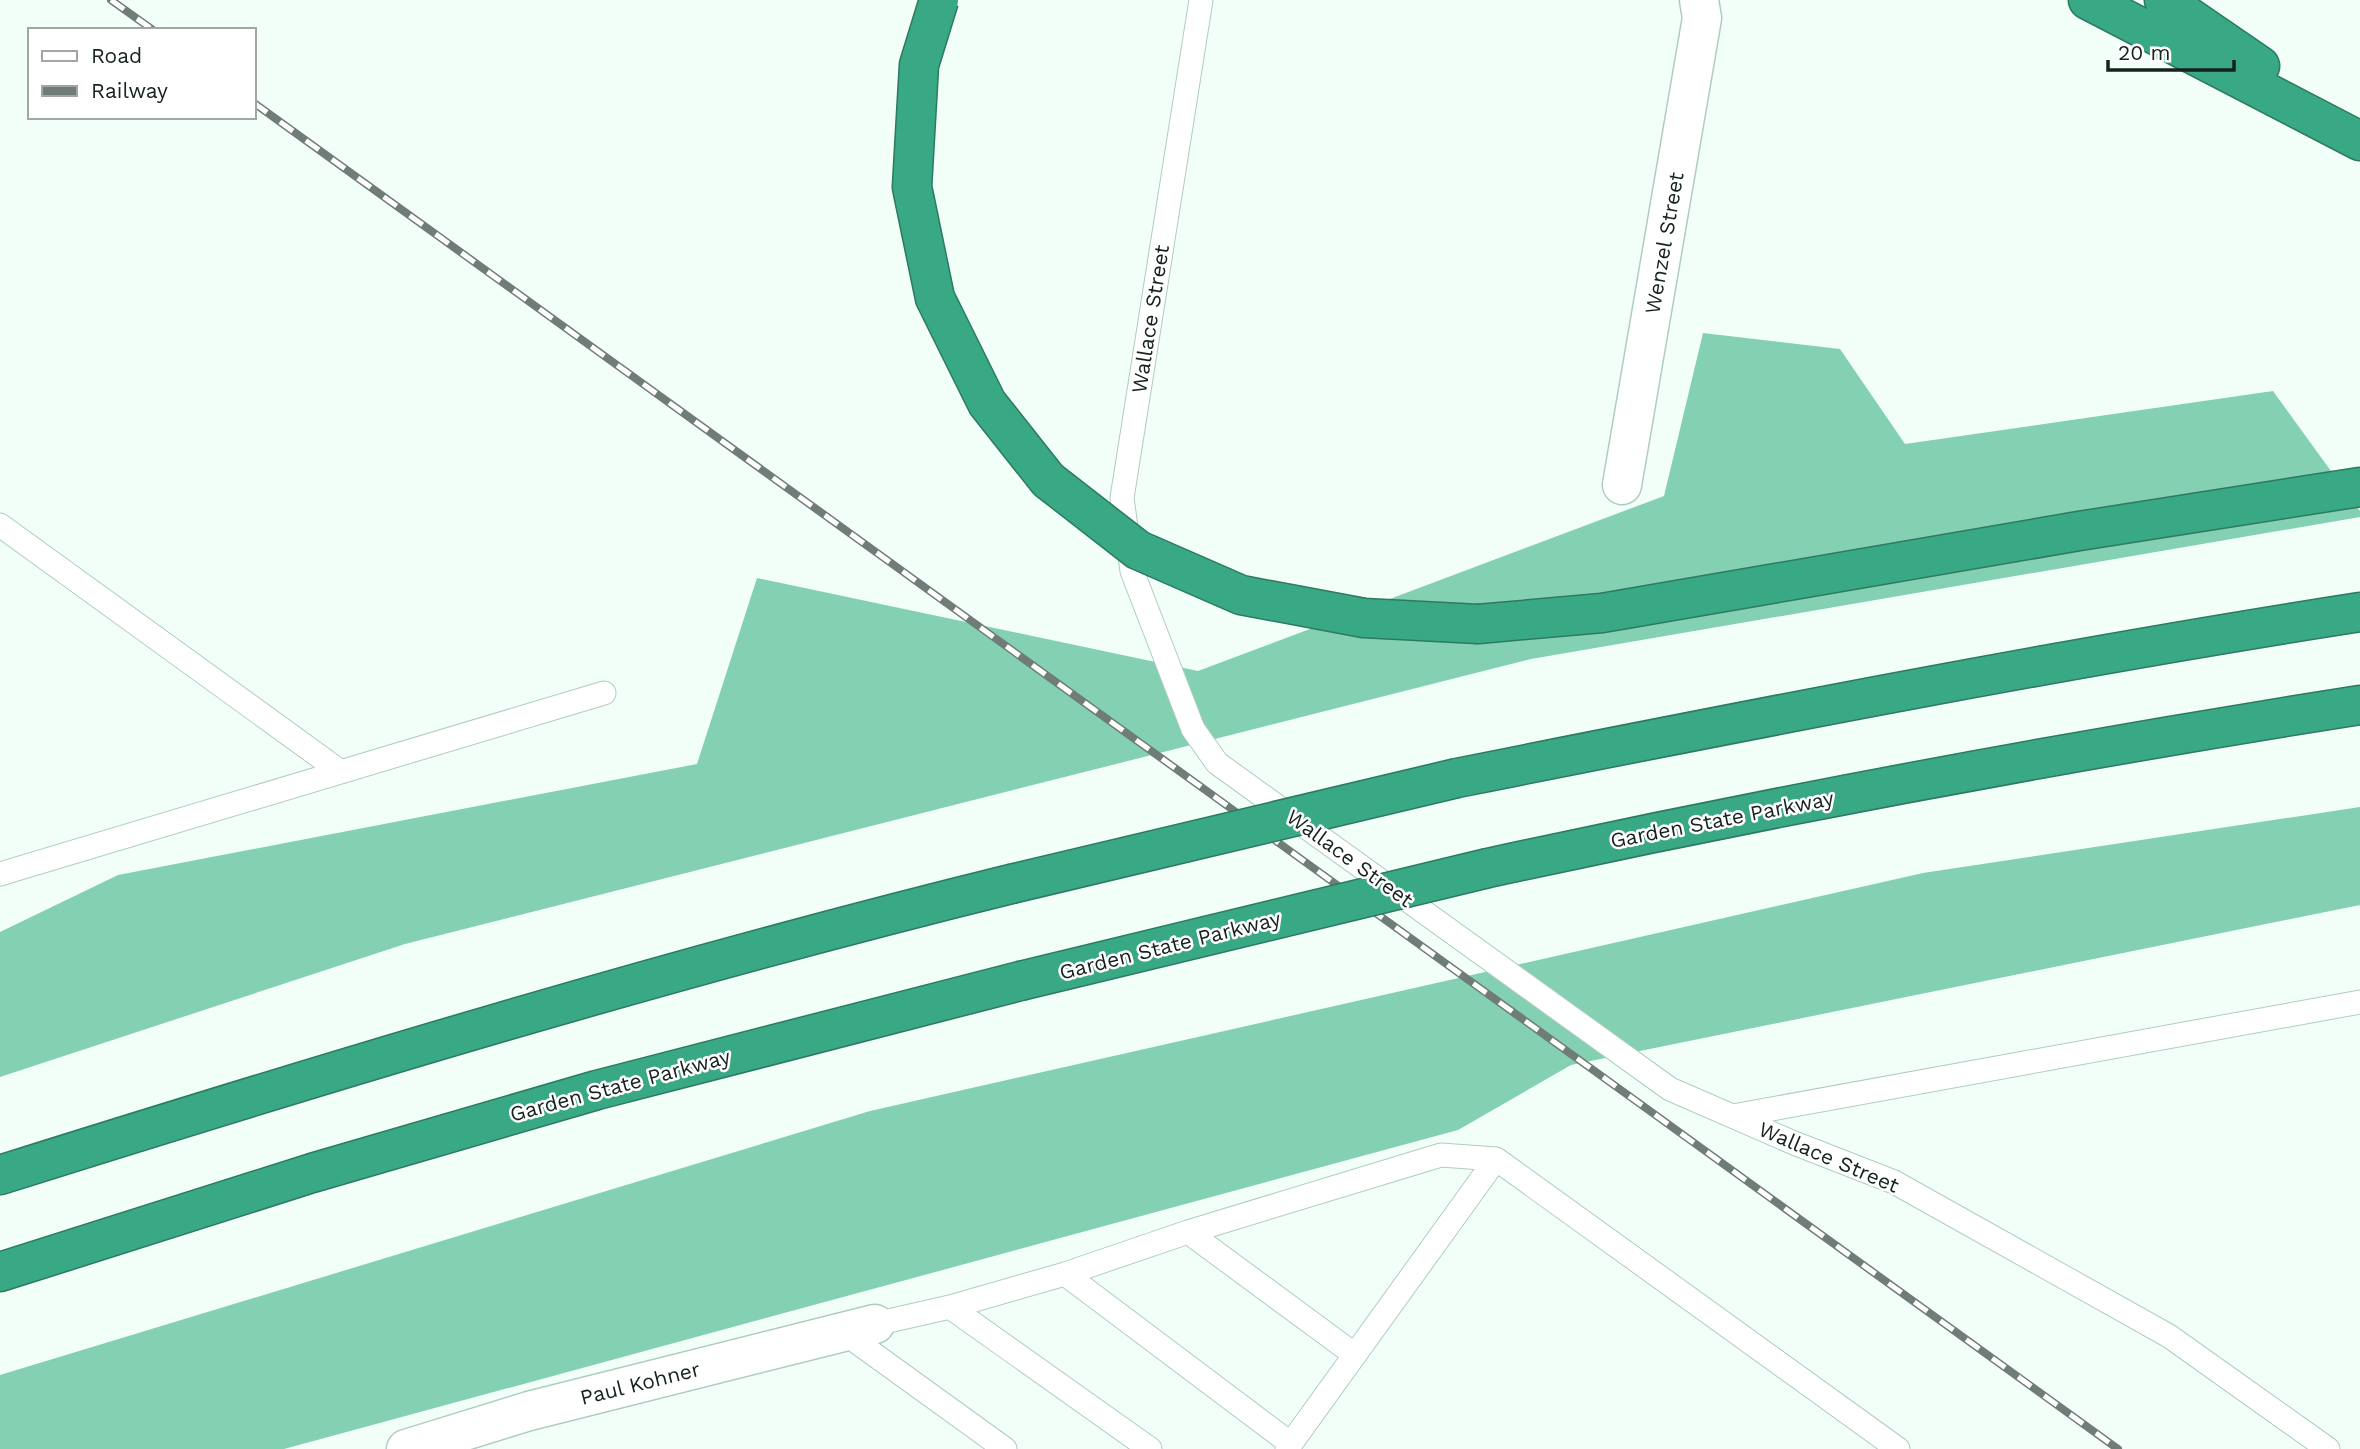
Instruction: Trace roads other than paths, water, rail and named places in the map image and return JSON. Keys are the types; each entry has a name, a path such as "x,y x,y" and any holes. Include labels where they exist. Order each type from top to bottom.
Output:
{"highway":[{"path":"939,0 919,65 912,187 935,298 986,403 1048,480 1138,550 1241,595 1364,618 1478,624 1602,613 2079,531 2360,487"},
{"path":"2088,0 2360,141"},
{"path":"2164,0 2360,134"},
{"path":"0,1175 285,1085 571,1002 869,919 1011,884 1457,778 1889,692 2360,612"},
{"name":"Garden State Parkway","path":"0,1272 312,1173 597,1090 1020,981 1488,868 1686,825 1907,783 2202,730 2360,705"}],"street":[{"name":"Wenzel Street","path":"1622,485 1702,18 1699,0"},
{"name":"Paul Kohner","path":"406,1449 529,1411 859,1328"}],"lane":[{"name":"Wallace Street","path":"1201,0 1122,498 1132,571 1193,729 1217,763 1670,1089 1894,1182 2169,1336 2328,1449"},
{"path":"0,525 341,772"},
{"path":"0,874 604,693"},
{"path":"1733,1116 2360,1002"},
{"path":"859,1328 950,1307 1065,1274 1188,1232 1441,1154 1496,1160 1898,1449"},
{"path":"1065,1274 1289,1447 1496,1160"},
{"path":"1188,1232 1355,1355"},
{"path":"950,1307 1150,1449"},
{"path":"859,1328 1004,1449"}],"railway":[{"path":"111,0 150,28"},
{"path":"256,104 2118,1449"}]}
